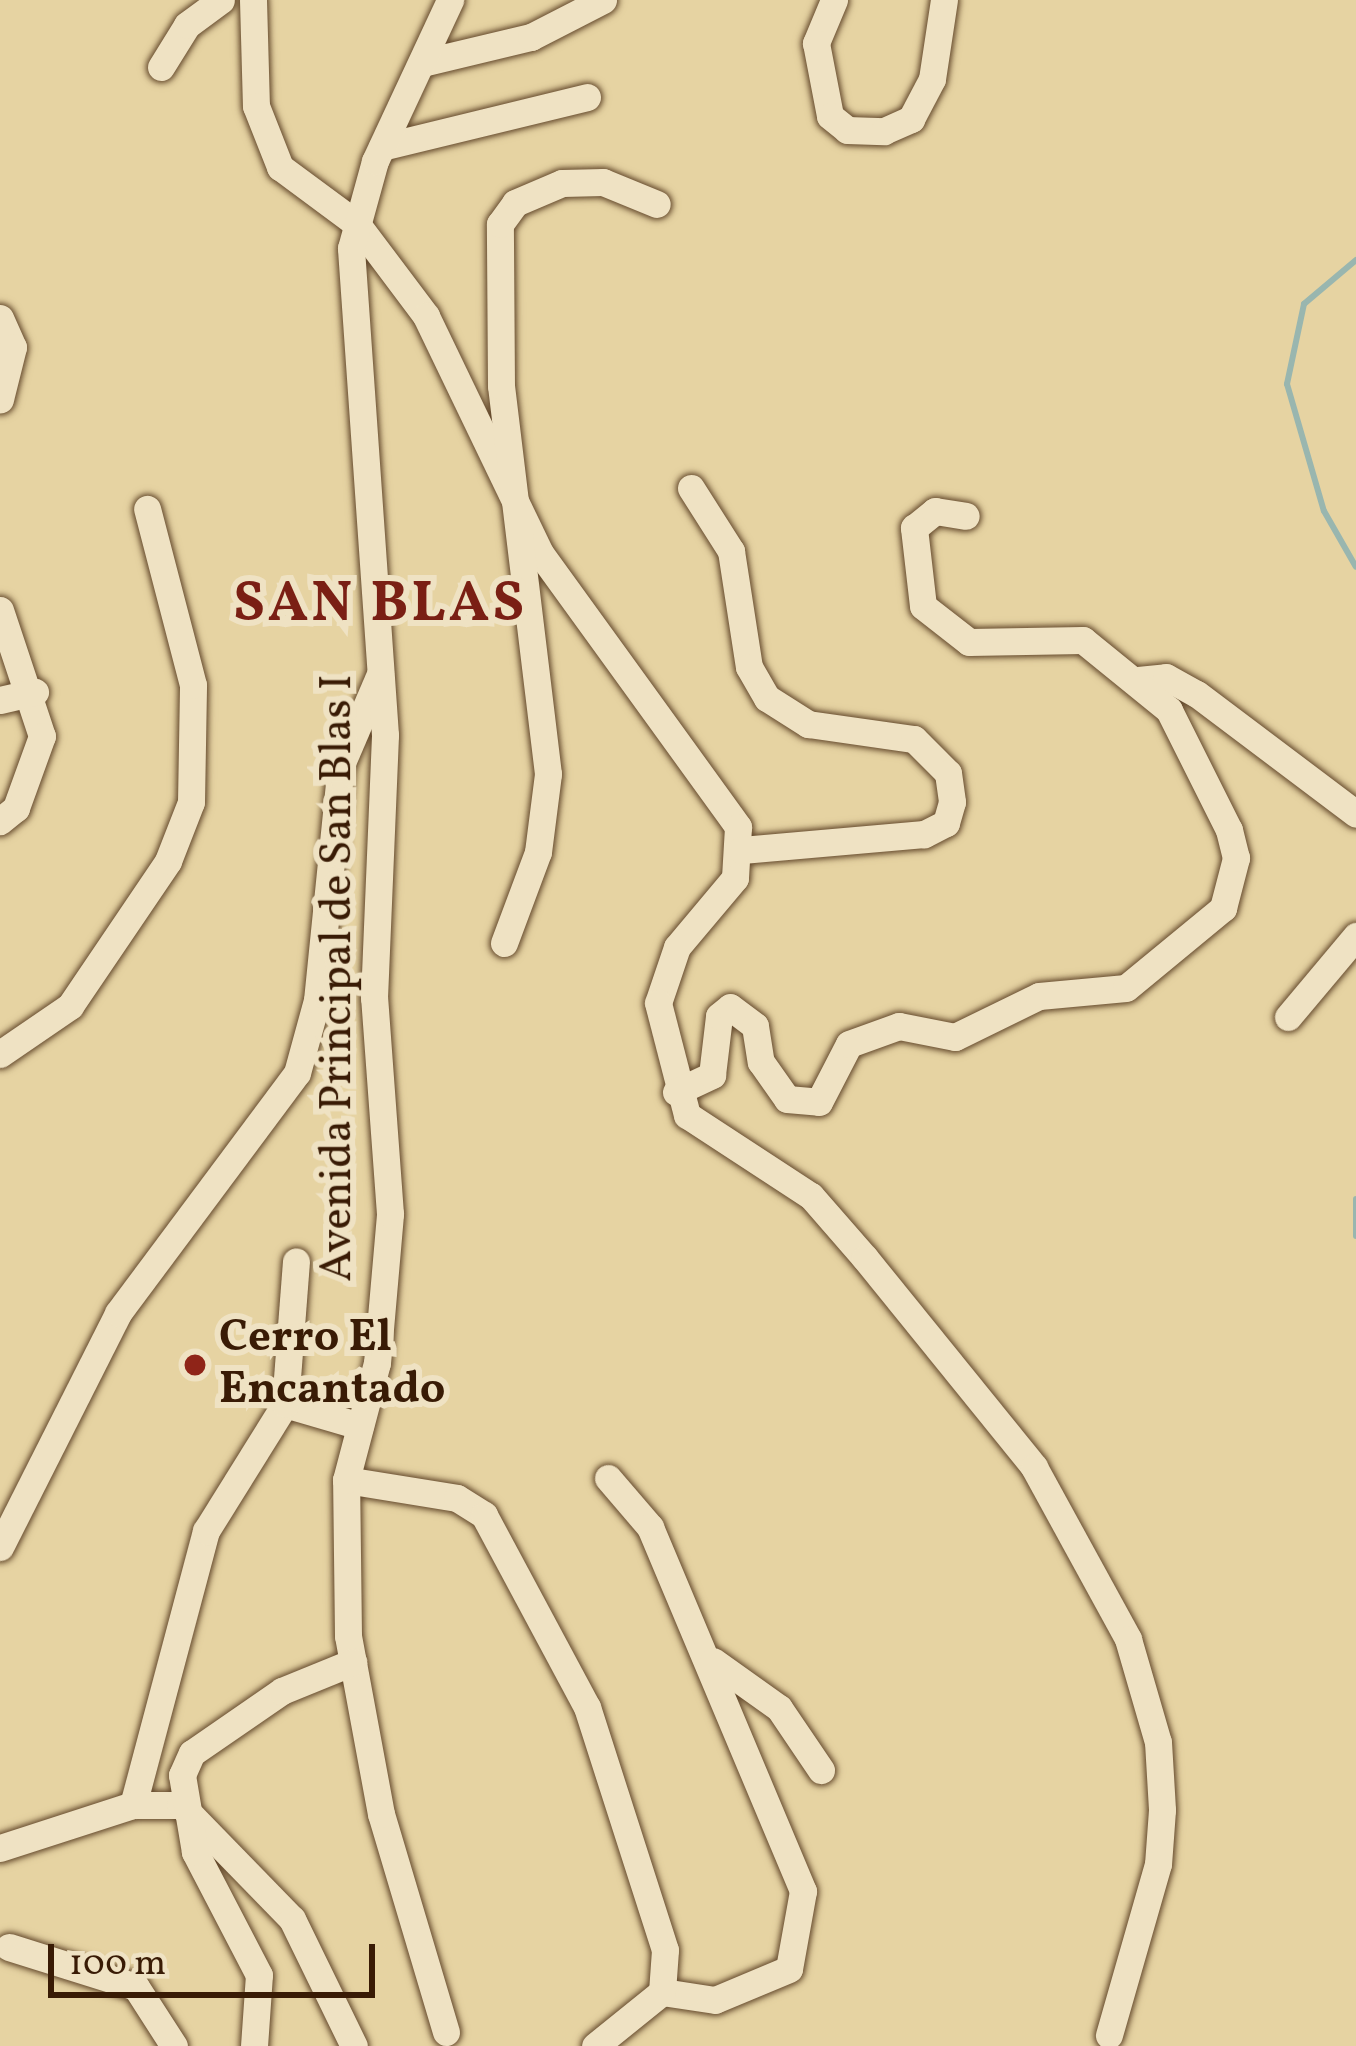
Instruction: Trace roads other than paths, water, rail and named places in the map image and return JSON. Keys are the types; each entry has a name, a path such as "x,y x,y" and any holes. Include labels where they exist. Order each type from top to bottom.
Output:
{"street":[{"path":"161,67 187,25 220,0"},
{"path":"253,0 265,138 309,196 357,224 426,316 517,511 717,791 742,850 735,878 666,969 659,1020 676,1092 710,1139 811,1196 866,1258 1034,1467 1128,1639 1154,1724 1162,1810 1158,1864 1109,2035"},
{"name":"Avenida Principal de San Blas I","path":"446,2032 382,1814 353,1662 346,1480 360,1426 390,1214 374,998 380,674 357,224 382,147 426,62 450,0"},
{"path":"426,62 532,37 603,0"},
{"path":"834,0 816,43 830,116 847,130 884,131 911,119 932,79 944,0"},
{"path":"382,147 587,97"},
{"path":"504,943 538,852 548,774 501,386 500,224 515,203 562,183 603,182 657,204"},
{"path":"0,318 13,347 2,391"},
{"path":"691,488 731,550 749,668 767,698 808,724 914,739 948,773 952,802 946,823 924,834 742,850"},
{"path":"0,1054 70,1006 168,861 191,802 193,686 147,509"},
{"path":"676,1092 712,1075 730,1007 755,1026 760,1062 787,1099 819,1102 839,1055 870,1034 968,1034 1039,996 1126,988 1196,939 1223,908 1236,858 1184,736 1138,680 1063,633 996,644 942,628 919,590 914,528 935,511 966,516"},
{"path":"0,610 35,692 36,766 0,820"},
{"path":"0,1547 118,1313 297,1073 317,1000 341,765 380,674"},
{"path":"1138,680 1166,677 1197,694 1356,814"},
{"path":"0,700 35,692"},
{"path":"1288,1017 1356,936"},
{"path":"133,1805 199,1550 285,1404 296,1261"},
{"path":"285,1404 360,1426"},
{"path":"595,2046 662,1992 744,1994 789,1969 798,1950 797,1856 755,1781 713,1661 675,1600 650,1526 608,1478"},
{"path":"346,1480 469,1503 530,1585 652,1885 662,1992"},
{"path":"713,1661 779,1708 821,1770"},
{"path":"254,2046 259,1975 181,1805 192,1753 312,1674 353,1662"},
{"path":"0,1848 133,1805 181,1805 292,1919 354,2046"},
{"path":"9,1947 136,1987 174,2046"}],"waterway":[{"path":"1356,260 1304,304 1287,384 1324,511 1356,567"},
{"path":"1356,1199 1356,1236"}],"place":[{"name":"Cerro El Encantado","path":"195,1365"}],"district":[{"name":"SAN BLAS","path":"380,606"}]}
